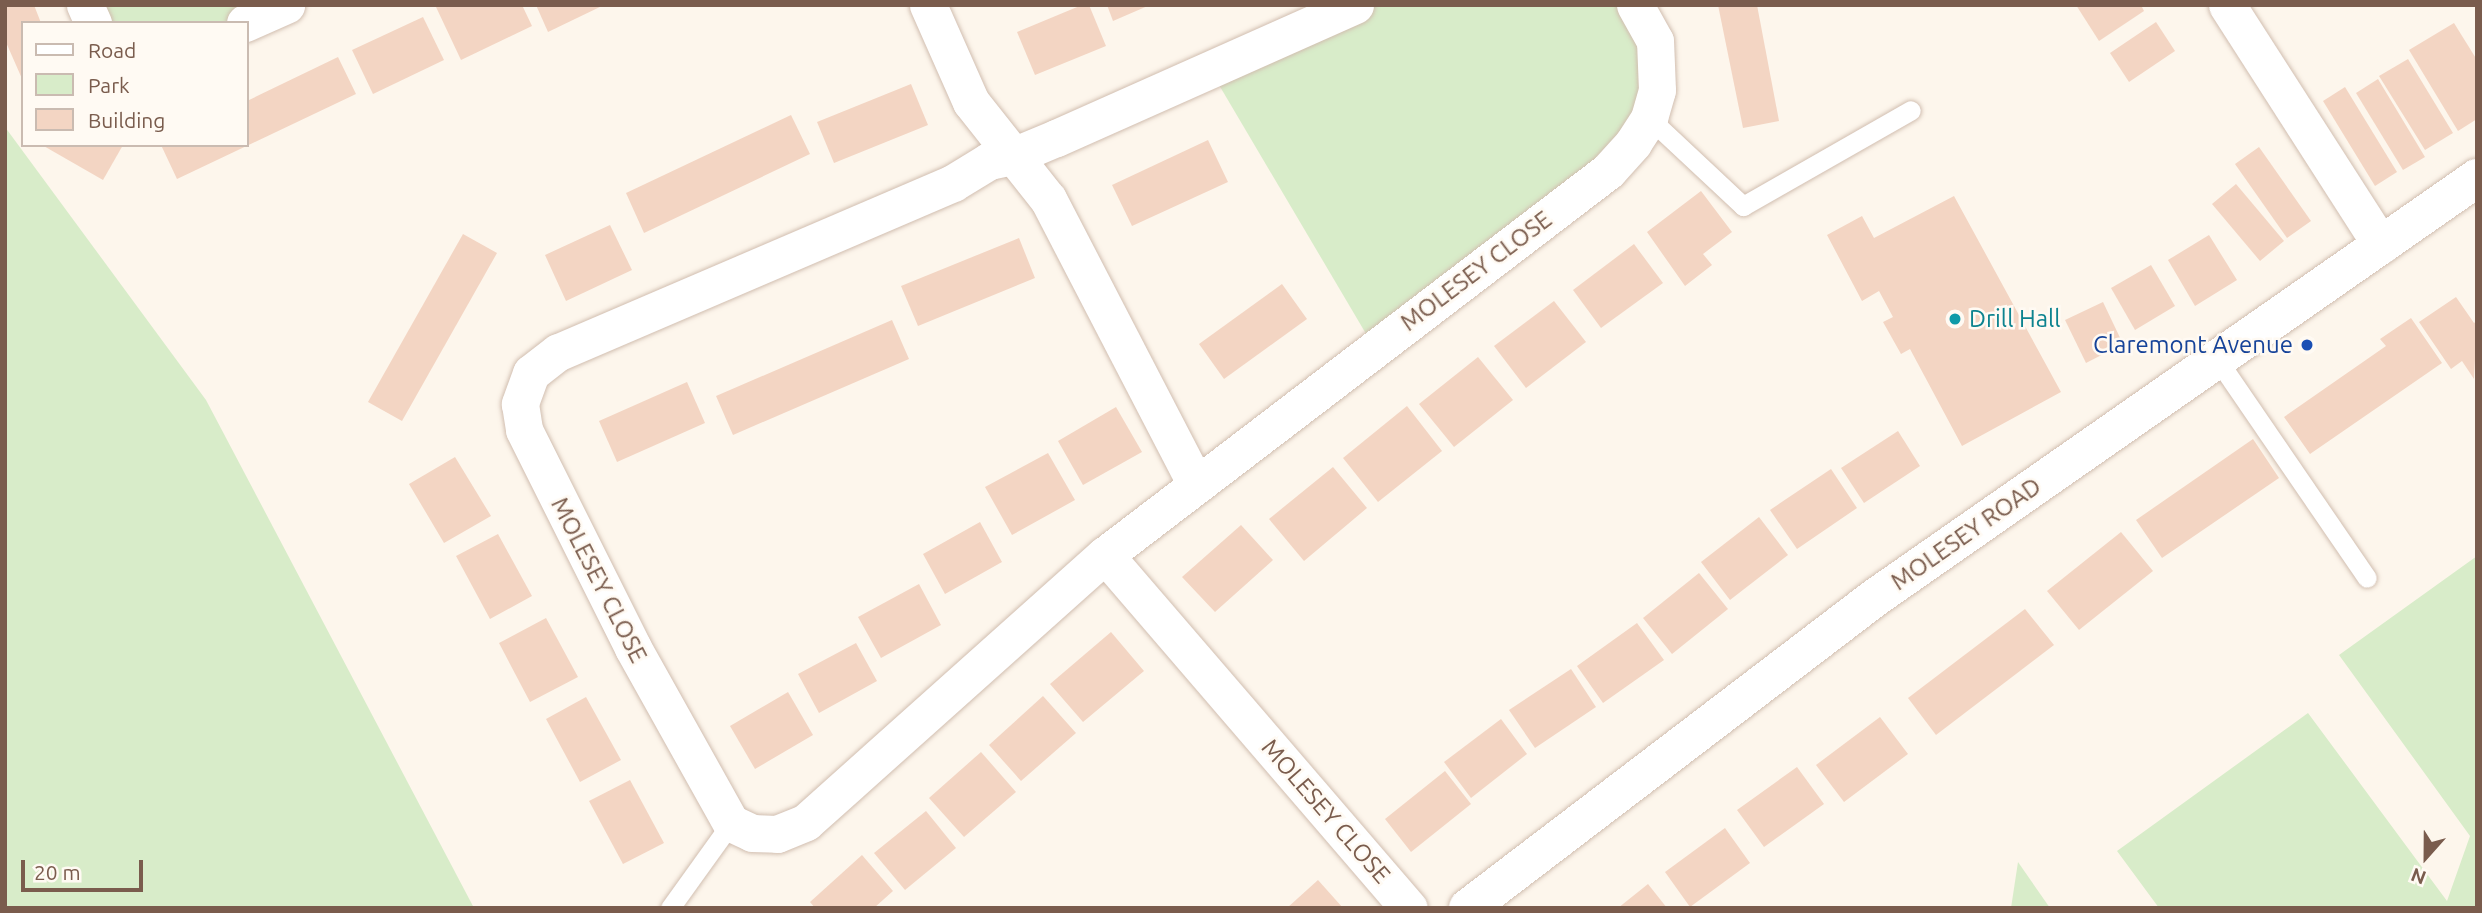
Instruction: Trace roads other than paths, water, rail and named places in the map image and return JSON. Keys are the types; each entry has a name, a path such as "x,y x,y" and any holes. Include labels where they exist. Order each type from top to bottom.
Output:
{"street":[{"path":"85,5 92,21"},
{"path":"248,22 286,5"},
{"path":"928,5 971,102 1048,199 1196,485"},
{"name":"MOLESEY CLOSE","path":"1355,5 1013,156 989,160 953,183 558,352 531,373 520,404 524,430 633,648 731,823 752,833 776,834 806,822 1105,555 1608,171 1633,144 1649,118 1657,90 1658,63 1655,41 1635,5"},
{"path":"2227,5 2381,245"},
{"name":"MOLESEY ROAD","path":"1468,908 1876,597 2477,178"},
{"name":"MOLESEY CLOSE","path":"1105,555 1409,908"}],"lane":[{"path":"1649,118 1743,206 1910,110"},
{"path":"2217,359 2367,578"},
{"path":"670,908 731,823"}],"place":[{"name":"Drill Hall","path":"1955,319"},
{"name":"Claremont Avenue","path":"2307,345"}]}
